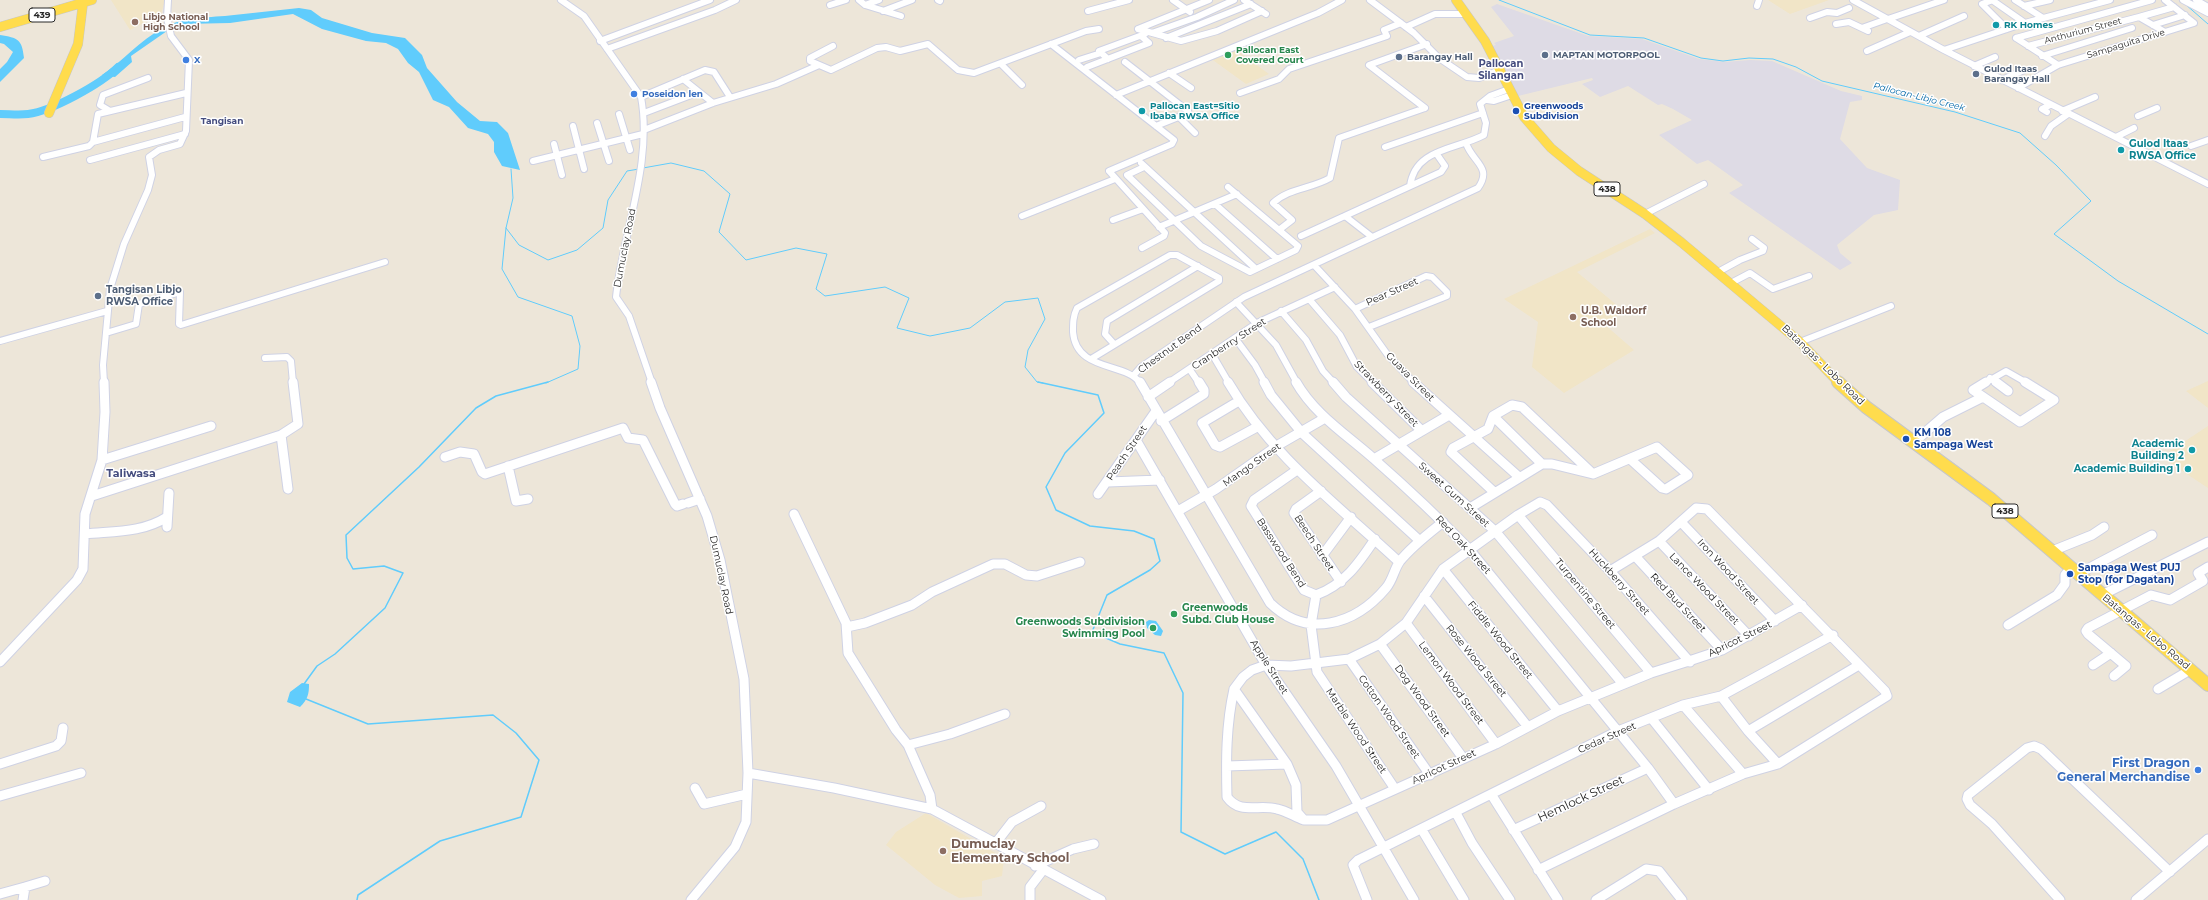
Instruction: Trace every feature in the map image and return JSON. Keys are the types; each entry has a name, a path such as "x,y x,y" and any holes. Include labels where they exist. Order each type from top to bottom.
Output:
{"main road":[{"name":"439","path":"0,27 92,0"},
{"name":"Batangas - Lobo Road","path":"1456,0 1485,41 1528,123 1557,153 1579,171 1645,214 1718,272 1800,342 1852,395 1991,499 2208,685"},
{"path":"48,113 78,44 83,3"}],"street":[{"path":"0,662 77,580 83,569 85,534 84,514 92,496 102,460 106,333 110,289 124,244 150,183 152,175 149,157 159,150 181,144 185,134 186,93 189,60 175,43 166,11 168,0"},
{"name":"Dumuclay Road","path":"561,0 584,16 600,41 641,97 644,114 644,142 618,279 616,297 629,316 660,408 707,516 720,560 744,679 748,773 746,822 742,834 720,866 691,900"},
{"path":"600,41 710,0"},
{"path":"607,49 704,14 736,0"},
{"path":"830,6 846,0"},
{"path":"859,0 865,5 883,12 901,16"},
{"path":"865,5 879,0"},
{"path":"883,12 912,0"},
{"path":"1088,11 1129,0"},
{"path":"1166,38 1206,23 1247,1 1264,13 1217,31 1181,41 1166,38 1138,28 1187,10 1209,0"},
{"path":"1101,53 1099,51 1197,17 1234,0"},
{"path":"1116,95 1318,13 1342,0"},
{"path":"1370,0 1427,44 1439,58 1468,77 1479,78 1500,70"},
{"path":"1853,0 1974,66 2208,184"},
{"path":"1836,24 1846,22 1865,29 1887,19 1944,0"},
{"path":"2007,28 1982,4 1992,0 2025,23"},
{"path":"2015,0 2043,18"},
{"path":"2024,6 2050,0"},
{"path":"1944,50 2007,28 2110,0"},
{"path":"2058,65 2016,38 2104,12 2152,0"},
{"path":"2165,0 2185,15"},
{"path":"2183,0 2208,13"},
{"path":"2196,0 2208,7"},
{"path":"1176,1 1217,31"},
{"name":"Anthurium Street","path":"2028,46 2174,7"},
{"path":"1810,18 1827,12 1837,13 1849,8"},
{"path":"2104,12 2146,37"},
{"path":"1240,93 1279,79 1289,69 1387,36 1384,30 1404,25 1435,14 1466,14"},
{"path":"2153,25 2185,15"},
{"name":"Sampaguita Drive","path":"2018,88 2058,65 2146,37 2194,24 2185,15"},
{"path":"1919,36 1964,16"},
{"path":"2139,17 2165,32"},
{"path":"2042,56 2132,28"},
{"path":"833,46 810,58 810,61 831,70 882,46 900,51 928,44 958,70 964,73 982,71 1086,31 1098,29"},
{"path":"1867,51 1910,32"},
{"path":"1087,67 1149,43 1141,36"},
{"path":"1051,44 1156,126 1174,142 1110,169 1109,173 1165,233 1164,236 1142,248"},
{"path":"1279,230 1292,220 1273,203 1282,196 1296,190 1311,187 1330,178 1339,138 1425,108 1369,65 1427,44"},
{"path":"1101,53 1108,59"},
{"path":"1079,60 1101,53"},
{"path":"1974,66 1995,57"},
{"path":"1125,62 1188,112 1156,126"},
{"path":"1001,64 1022,85"},
{"path":"533,161 626,138 713,103 776,84 819,65"},
{"path":"641,97 683,79 710,70 714,72 730,97"},
{"path":"2002,80 2024,70"},
{"path":"1169,73 1191,88"},
{"path":"110,111 100,105 103,95 148,78"},
{"path":"683,79 713,103"},
{"path":"644,114 699,92"},
{"path":"1410,186 1409,180 1419,164 1436,153 1484,135 1487,129 1487,123 1480,104 1487,100 1494,101 1511,92"},
{"path":"93,142 98,114 186,93"},
{"path":"2045,136 2051,126 2065,112 2095,97"},
{"path":"2047,112 2042,109 2050,105"},
{"path":"2138,116 2157,108"},
{"path":"1390,147 1483,113"},
{"path":"619,114 630,150"},
{"path":"1179,117 1195,133"},
{"path":"43,157 89,146 93,142 185,118"},
{"path":"598,123 609,161"},
{"path":"573,126 584,169"},
{"path":"2116,138 2134,128"},
{"path":"90,160 185,134"},
{"path":"2191,146 2208,140"},
{"name":"Chestnut Bend","path":"1443,522 1420,540 1399,562 1387,586 1379,596 1350,616 1333,623 1311,625 1298,623 1284,616 1270,602 1148,397 1133,376 1141,367 1236,302 1478,188 1484,181 1485,173 1467,148 1466,143"},
{"path":"554,144 562,174"},
{"path":"1301,236 1410,186 1443,169 1443,161 1436,153"},
{"path":"1136,158 1256,269"},
{"path":"1144,167 1127,175 1208,250 1247,271 1256,269 1298,248 1228,187"},
{"path":"2201,180 2208,176"},
{"path":"1022,216 1115,179"},
{"path":"1645,214 1704,184"},
{"path":"1159,227 1237,194"},
{"path":"1215,204 1277,259"},
{"path":"1113,220 1143,209"},
{"path":"1345,216 1372,237"},
{"path":"1718,272 1740,260 1763,251 1764,248 1752,239"},
{"path":"1091,359 1218,281 1218,277 1177,255 1170,254 1077,308 1074,314 1072,334 1074,341 1081,351 1091,359 1133,376"},
{"path":"106,333 136,324 139,304 180,292 179,324 181,325 385,262"},
{"name":"Guava Street","path":"1314,265 1355,309 1387,354 1417,386 1519,477"},
{"path":"1114,344 1106,338 1104,332 1107,320 1198,266"},
{"path":"1731,283 1750,273 1768,288 1773,289 1809,276"},
{"name":"Pear Street","path":"1355,309 1429,276 1447,292 1447,296 1369,327"},
{"name":"Cranberrry Street","path":"1148,397 1257,324 1281,311 1335,287"},
{"name":"Strawberry Street","path":"1309,298 1340,335 1357,367 1422,431"},
{"name":"Red Oak Street","path":"1236,302 1283,355 1300,389 1325,418 1374,459 1443,522 1469,549 1592,698 1648,768 1674,804"},
{"path":"1800,342 1891,306"},
{"path":"0,341 108,311"},
{"name":"Sweet Gum Street","path":"1281,311 1306,340 1323,371 1332,382 1346,397 1495,531 1623,684"},
{"path":"1235,338 1255,365 1271,395 1302,433 1420,540"},
{"path":"1212,354 1239,401 1257,427 1297,470 1351,517 1399,562"},
{"path":"92,496 281,435 294,428 298,424 291,361 287,356 265,358"},
{"path":"1161,421 1204,394 1204,390 1190,370"},
{"path":"2006,371 2054,400 2020,422 1983,397 1972,389 1990,378 2006,371"},
{"path":"1990,378 2008,391"},
{"path":"1914,442 1944,417 1983,397"},
{"path":"1239,401 1202,423 1202,427 1215,445 1219,447 1257,427"},
{"path":"1494,492 1451,452 1453,448 1474,438 1488,429 1493,416 1512,405 1522,407 1593,474"},
{"name":"Peach Street","path":"1098,494 1108,482 1156,411"},
{"path":"1374,459 1449,415"},
{"path":"1493,416 1542,464"},
{"name":"Mango Street","path":"1178,510 1206,496 1241,473 1276,447 1325,418"},
{"path":"102,460 211,426"},
{"path":"445,457 460,452 474,454 482,472 485,474 623,428 628,438 639,438 643,440 677,506 700,499"},
{"path":"281,435 288,489"},
{"name":"Apple Street","path":"1136,440 1178,510 1266,665 1336,766 1361,806 1414,900"},
{"path":"1470,508 1542,464 1552,464 1593,474 1657,447 1688,475 1666,489 1662,488 1630,459"},
{"path":"508,466 516,501 528,499"},
{"name":"Basswood Bend","path":"1297,470 1254,500 1251,506 1304,590 1316,595 1341,582 1357,565 1375,539"},
{"path":"1108,482 1160,480"},
{"name":"Beech Street","path":"1321,491 1296,509 1294,513 1341,582"},
{"path":"167,528 169,492"},
{"name":"Huckberry Street","path":"1518,515 1540,502 1548,505 1610,571 1690,662"},
{"path":"1538,870 1674,804 1743,774 1778,764 1887,696 1885,691 1859,665 1833,635 1707,509 1701,506 1696,508 1659,541 1610,571"},
{"path":"794,514 847,627 845,638 848,653 896,730 908,745 930,795 932,809"},
{"path":"1304,820 1274,808 1239,808 1230,804 1227,797 1228,715 1234,689 1243,677 1252,670 1266,665 1316,668 1349,659 1380,644 1406,623 1443,569 1518,515"},
{"name":"Turpentine Street","path":"1518,515 1651,673"},
{"path":"85,534 127,532 158,523 167,517"},
{"path":"1322,556 1351,517"},
{"name":"Iron Wood Street","path":"1681,522 1775,622"},
{"path":"2052,551 2064,545 2092,536 2104,527"},
{"path":"2008,625 2057,595 2065,584 2065,575 2152,535"},
{"name":"Lance Wood Street","path":"1659,541 1749,636"},
{"path":"2102,595 2208,542"},
{"name":"Red Bud Street","path":"1635,556 1722,650"},
{"path":"847,627 865,624 912,605 932,592 993,564 1004,564 1026,575 1037,576 1080,562"},
{"path":"2114,676 2126,666 2086,631 2151,595 2170,600 2203,581 2198,573 2208,567"},
{"name":"Fiddle Wood Street","path":"1443,569 1558,711"},
{"path":"1316,595 1311,625 1316,668"},
{"name":"Rose Wood Street","path":"1424,596 1528,727"},
{"name":"Apricot Street","path":"1304,820 1327,820 1361,806 1395,789 1430,775 1463,758 1496,744 1558,711 1651,673 1690,662 1722,650 1775,622 1802,605"},
{"name":"Lemon Wood Street","path":"1406,623 1496,744"},
{"name":"Cedar Street","path":"1367,900 1353,865 1358,860 1422,830 1491,794 1618,732 1683,705 1721,696 1833,635"},
{"name":"Dog Wood Street","path":"1380,644 1463,758"},
{"path":"2093,665 2111,653"},
{"name":"Cotton Wood Street","path":"1349,659 1430,775"},
{"path":"1748,731 1859,665"},
{"name":"Marble Wood Street","path":"1316,668 1395,789"},
{"path":"2158,689 2190,670"},
{"path":"1234,689 1287,764 1296,785 1297,812 1304,820"},
{"path":"1721,696 1748,731 1778,764"},
{"path":"1683,705 1743,774"},
{"path":"908,745 950,734 1005,714"},
{"path":"1652,719 1709,790"},
{"path":"0,764 56,746 61,741 63,728"},
{"path":"2060,900 1992,824 1970,805 1967,800 1968,795 2027,748 2034,746 2041,749 2170,872"},
{"path":"1227,766 1287,764"},
{"name":"Hemlock Street","path":"1513,830 1648,768"},
{"path":"0,796 81,773"},
{"path":"748,773 842,790 932,809 1093,898"},
{"path":"695,788 704,804 748,794"},
{"path":"1491,794 1558,900"},
{"path":"995,844 1012,822 1041,806"},
{"path":"1456,812 1472,843 1510,900"},
{"path":"1422,830 1464,900"},
{"path":"2136,900 2208,839"},
{"path":"1030,900 1030,887 1039,868 1073,850 1094,844"},
{"path":"1596,900 1646,869 1654,869 1659,871 1682,900"},
{"path":"0,894 45,882"},
{"path":"23,900 25,887"}],"shaded area":[{"name":"Libjo National High School","path":"111,0 165,0 161,14 130,30"},
{"path":"1768,0 1829,0 1790,14"},
{"path":"1497,4 1588,36 1642,39 1699,59 1725,62 1750,60 1772,61 1841,91 1862,96 1862,100 1850,102 1840,139 1867,168 1900,180 1898,210 1874,215 1837,245 1840,253 1852,263 1840,270 1729,193 1743,185 1708,160 1697,164 1659,135 1692,120 1673,109 1662,104 1658,105 1628,86 1600,97 1582,84 1593,80 1592,78 1518,96 1492,46 1496,45 1494,43 1514,36 1491,7"},
{"path":"1232,47 1269,74 1246,84 1210,58"},
{"name":"U.B. Waldorf School","path":"1650,229 1655,233 1577,272 1624,311 1604,324 1634,350 1564,393 1532,367 1538,322 1504,299"},
{"path":"2208,381 2208,408 2186,391"},
{"path":"2208,426 2208,488 2161,457"},
{"name":"Dumuclay Elementary School","path":"926,813 1004,858 1002,876 982,881 982,896 959,898 935,885 886,845 896,832"}],"water":[{"path":"299,8 311,10 322,18 372,33 405,38 422,55 427,68 457,102 480,121 497,122 508,133 520,170 502,166 494,152 494,142 488,134 468,128 449,107 433,100 419,72 408,63 398,49 386,43 366,41 322,29 293,14 230,23 184,24 167,31 131,56 132,62 115,77 102,75 147,38 171,24 189,19"},
{"path":"0,35 18,40 22,47 24,58 0,82 0,69 7,62 13,52 4,44 0,43"},
{"name":"Greenwoods Subdivision Swimming Pool","path":"1149,620 1156,621 1163,631 1161,636 1155,635 1147,628 1146,622"},
{"path":"302,683 309,684 308,696 303,704 300,707 287,702 290,692"}],"waterway":[{"name":"Pallocan-Libjo Creek","path":"1499,0 1590,35 1644,38 1701,58 1723,61 1749,58 1773,59 1796,67 1822,81 1955,112 2020,133 2056,165 2091,201 2054,234 2118,281 2208,334"},
{"path":"2185,4 2208,24"},
{"path":"0,114 28,114 50,108 88,89 118,67"},
{"path":"643,168 671,163 704,171 730,194 719,232 746,260 796,248 827,254 816,289 825,296 885,287 909,298 897,328 930,336 970,328 1005,302 1038,298 1045,319 1028,350 1025,367 1037,382 1041,383"},
{"path":"506,228 513,198 511,169"},
{"path":"506,228 519,245 548,260 577,250 603,228 608,200 627,171 639,169"},
{"path":"506,228 502,269 518,297 572,316 580,346 578,369 546,383"},
{"path":"304,684 317,666 335,654 385,608 403,573 384,566 353,569 347,558 346,535 419,467 476,408 496,396 548,382"},
{"path":"1041,383 1098,395 1104,413 1065,453 1046,487 1056,510 1090,526 1134,531 1154,539 1160,561 1150,570 1107,595 1092,632 1120,644 1164,653 1183,693 1181,832 1225,854 1276,832 1303,859 1319,900"},
{"path":"306,699 368,724 493,715 516,733 539,760 521,817 440,841 358,895 357,900"}],"place":[{"name":"Libjo National High School","path":"135,22"},
{"name":"RK Homes","path":"1996,25"},
{"name":"Pallocan East Covered Court","path":"1228,55"},
{"name":"MAPTAN MOTORPOOL","path":"1545,55"},
{"name":"Barangay Hall","path":"1399,57"},
{"name":"X","path":"186,60"},
{"name":"Gulod Itaas Barangay Hall","path":"1976,74"},
{"name":"Poseidon len","path":"634,94"},
{"name":"Pallocan East=Sitio Ibaba RWSA Office","path":"1142,111"},
{"name":"Greenwoods Subdivision","path":"1516,111"},
{"name":"Gulod Itaas RWSA Office","path":"2121,150"},
{"name":"Tangisan Libjo RWSA Office","path":"98,296"},
{"name":"U.B. Waldorf School","path":"1573,317"},
{"name":"KM 108 Sampaga West","path":"1906,439"},
{"name":"Academic Building 2","path":"2192,450"},
{"name":"Academic Building 1","path":"2188,469"},
{"name":"Sampaga West PUJ Stop (for Dagatan)","path":"2070,574"},
{"name":"Greenwoods Subd. Club House","path":"1174,614"},
{"name":"Greenwoods Subdivision Swimming Pool","path":"1153,628"},
{"name":"First Dragon General Merchandise","path":"2198,770"},
{"name":"Dumuclay Elementary School","path":"943,851"}],"district":[{"name":"Pallocan Silangan","path":"1501,70"},
{"name":"Tangisan","path":"222,121"},
{"name":"Taliwasa","path":"131,474"}]}
